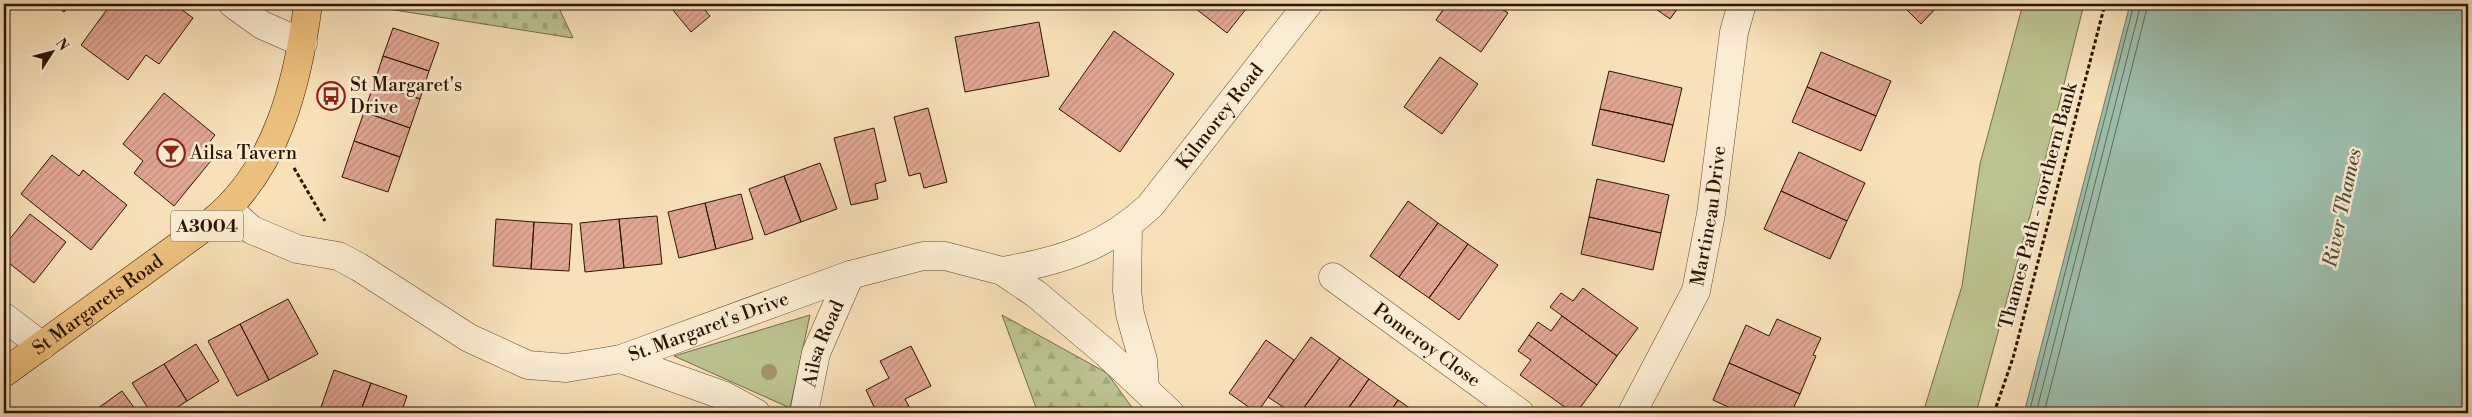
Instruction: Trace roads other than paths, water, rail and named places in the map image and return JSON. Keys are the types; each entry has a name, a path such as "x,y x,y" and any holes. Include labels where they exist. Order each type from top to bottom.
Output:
{"main road":[{"name":"St Margarets Road","path":"4,373 228,209 252,181 269,150 290,94 303,43 308,4"}],"street":[{"path":"233,4 262,25 303,43"},
{"name":"Kilmorey Road","path":"1002,270 1064,258 1106,240 1128,226 1150,206 1308,4"},
{"name":"Martineau Drive","path":"1632,413 1696,291 1712,214 1734,32 1742,4"},
{"name":"St. Margaret's Drive","path":"228,209 252,230 297,249 338,256 360,267 469,338 528,365 566,368 621,360 850,275 923,256 945,256 1002,270 1036,294 1145,388 1170,413"},
{"path":"1128,226 1127,291 1130,314 1143,360 1145,388"},
{"name":"Ailsa Road","path":"804,413 816,353 850,275"},
{"name":"Pomeroy Close","path":"1334,277 1520,413"},
{"path":"4,317 42,346"},
{"path":"621,360 725,396 756,413"}],"water":[{"name":"River Thames","path":"2130,4 2468,4 2468,413 2024,413"}],"place":[{"name":"St Margaret's Drive","path":"331,96"},
{"name":"Ailsa Tavern","path":"171,153"}]}
